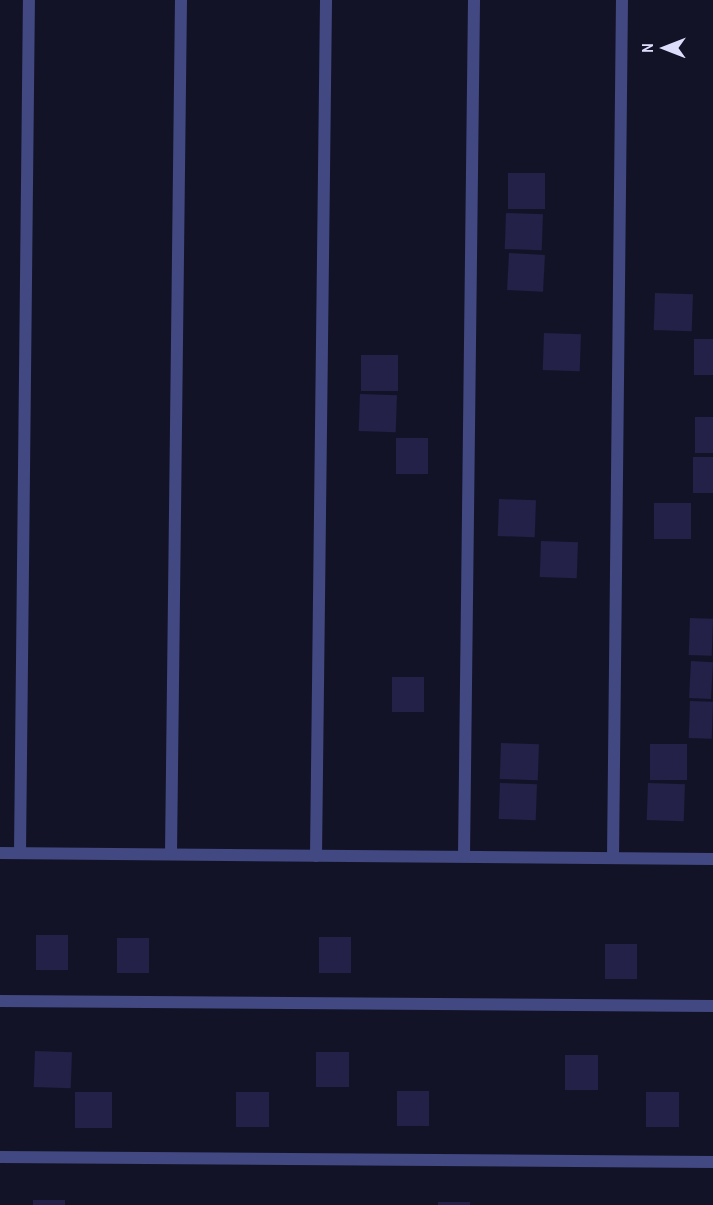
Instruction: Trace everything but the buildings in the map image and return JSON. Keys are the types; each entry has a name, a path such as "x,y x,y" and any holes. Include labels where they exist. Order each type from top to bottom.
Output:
{"street":[{"path":"20,854 29,0"},
{"path":"171,854 181,0"},
{"path":"316,856 326,0"},
{"path":"464,856 474,0"},
{"path":"613,858 622,0"},
{"path":"0,853 713,858"},
{"path":"0,1001 713,1006"},
{"path":"0,1157 713,1162"}]}
